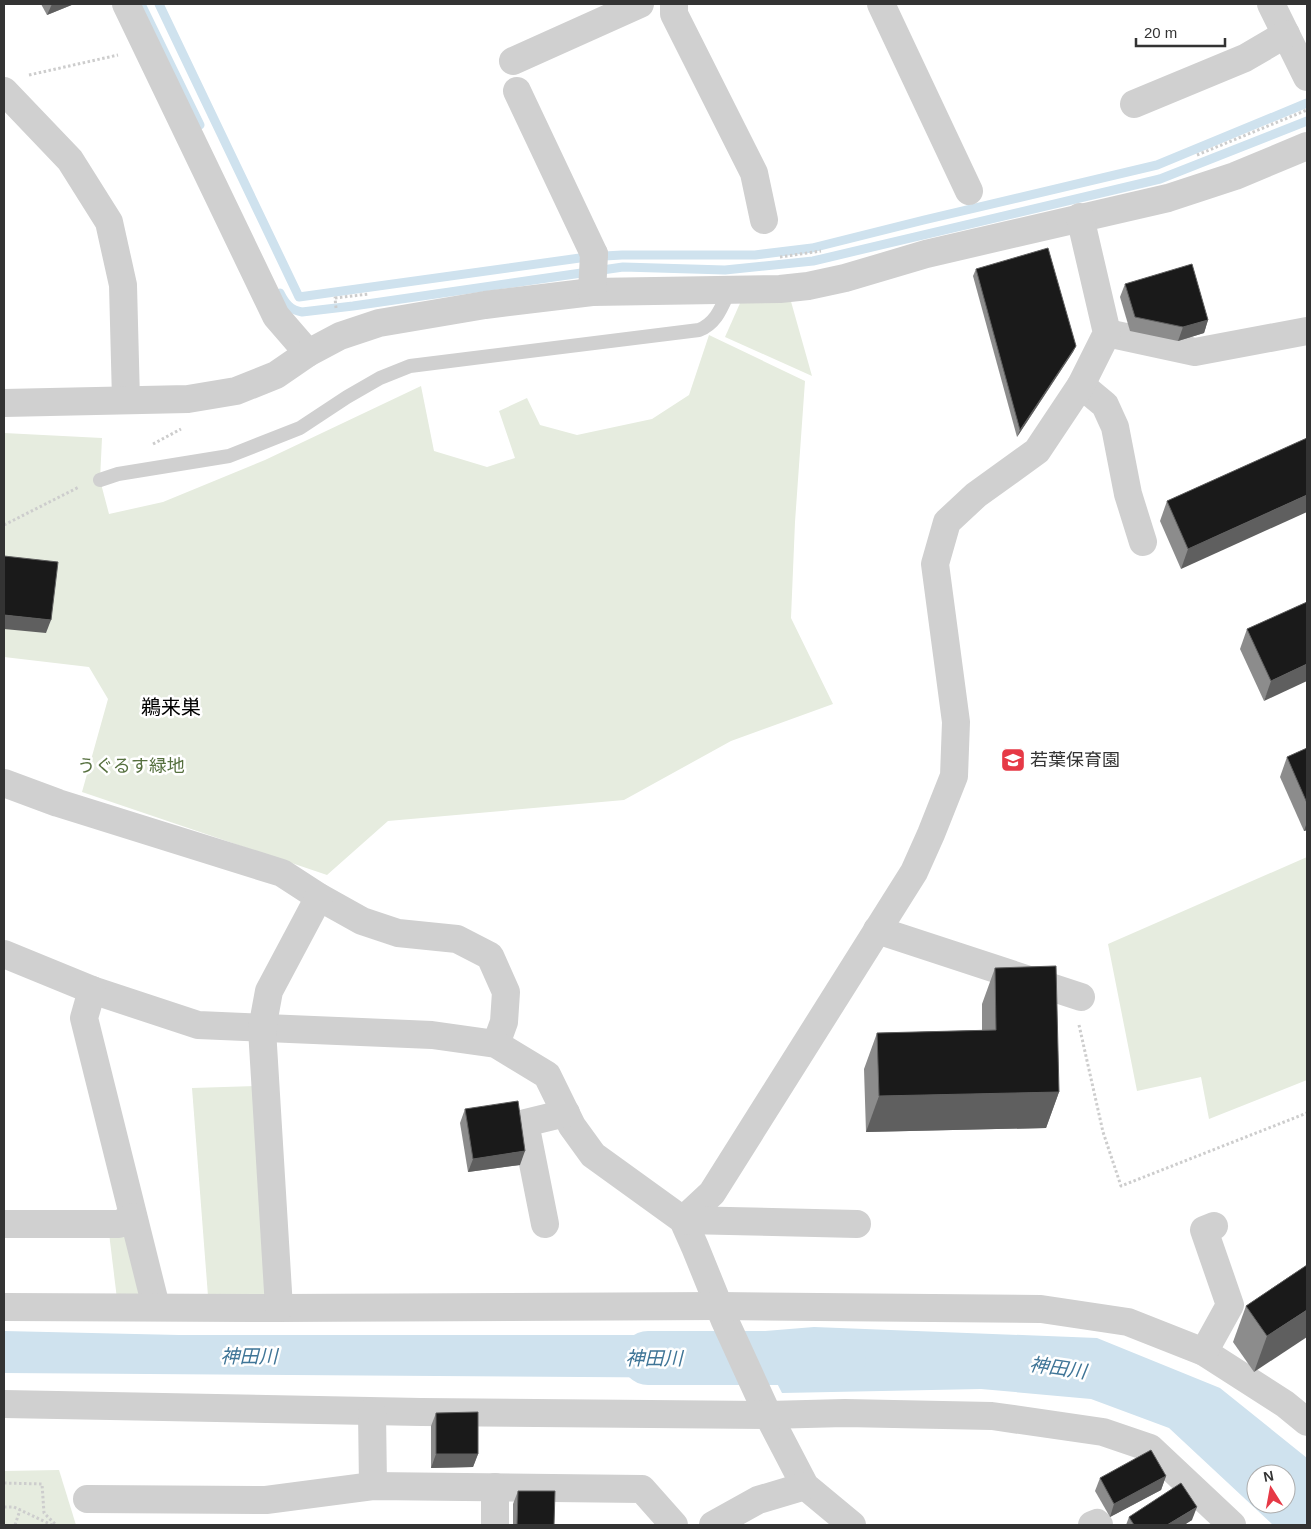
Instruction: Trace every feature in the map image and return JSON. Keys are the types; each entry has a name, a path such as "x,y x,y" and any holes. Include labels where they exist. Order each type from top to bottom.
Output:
{"street":[{"path":"126,4 276,316 308,353"},
{"path":"513,61 640,4"},
{"path":"674,4 674,14 754,173 764,220"},
{"path":"882,4 969,191"},
{"path":"1271,4 1307,77"},
{"path":"1134,104 1245,58 1286,34"},
{"path":"13,84 70,160 109,222 123,285 126,400"},
{"path":"517,92 594,254 592,292"},
{"path":"4,403 188,399 236,391 276,375 308,353 340,336 379,323 486,305 592,292 780,289 808,286 845,278 926,254 1168,198 1235,176 1307,146"},
{"path":"683,1220 712,1194 914,872 954,776 956,722 935,564 948,522 976,495 1037,451 1081,385 1107,333 1080,217"},
{"path":"1107,333 1195,352 1307,331"},
{"path":"1081,385 1105,404 1115,427 1128,494 1143,542"},
{"path":"4,783 58,803 282,873 319,897 362,921 398,934 458,939 490,956 506,992 504,1022 496,1044"},
{"path":"279,1308 262,1029 269,991 319,897"},
{"path":"877,930 1081,997"},
{"path":"4,954 92,990 198,1024 262,1029 432,1035 496,1044 547,1074 572,1126 593,1155 683,1220 765,1408 804,1486 852,1525"},
{"path":"92,990 84,1018 156,1307"},
{"path":"545,1224 525,1123 566,1113"},
{"path":"4,1224 120,1224 133,1217"},
{"path":"683,1220 857,1224"},
{"path":"1204,1352 1230,1305 1204,1230 1214,1226"},
{"path":"4,1307 722,1313 1041,1309 1128,1322 1204,1352 1285,1404 1307,1422"},
{"path":"4,1404 372,1412 765,1408 845,1413 992,1416 1103,1432 1150,1448 1232,1525"},
{"path":"372,1412 373,1486"},
{"path":"87,1499 266,1500 373,1486 642,1489 674,1525"},
{"path":"713,1525 758,1500 804,1486"},
{"path":"495,1487 495,1525"},
{"path":"1092,1525 1097,1523 1099,1525"}],"lane":[{"path":"100,480 118,474 229,456 300,428 380,378 410,366 699,330 709,326 716,318 730,289"}],"path":[{"path":"13,84 146,49"},
{"path":"1193,157 1307,110"},
{"path":"779,258 823,251"},
{"path":"335,298 374,293"},
{"path":"148,447 186,426"},
{"path":"4,525 73,489 100,480"},
{"path":"1081,997 1083,1008 1077,1016 1103,1132 1121,1186 1307,1113"},
{"path":"4,1483 42,1484 44,1513 54,1525"},
{"path":"4,1507 14,1507 54,1525"},
{"path":"14,1525 20,1510"}],"green space":[{"path":"790,298 812,376 725,337 741,301"},
{"name":"うぐるす緑地","path":"709,335 805,381 795,522 791,618 833,704 731,741 624,800 388,821 327,875 82,792 108,699 89,667 4,657 4,433 102,438 100,480 109,514 163,502 265,460 421,386 434,451 487,467 515,458 499,411 527,398 540,425 577,435 652,419 689,395"},
{"path":"1307,857 1307,1080 1209,1119 1201,1077 1137,1091 1108,944"},
{"path":"257,1086 271,1296 208,1296 192,1088"},
{"path":"129,1230 148,1300 117,1299 109,1233"},
{"path":"59,1470 76,1525 4,1525 4,1471"}],"water":[{"path":"814,1327 1097,1338 1220,1388 1307,1458 1307,1525 1273,1525 1261,1514 1296,1514 1296,1464 1246,1464 1246,1500 1169,1428 1091,1399 981,1389 782,1393 751,1332"},
{"path":"4,1331 179,1335 710,1335 731,1378 4,1373"}],"building":[{"path":"1048,248 1076,346 1020,430 976,269"},
{"path":"1192,264 1208,320 1183,327 1135,317 1125,284"},
{"path":"1307,438 1307,495 1188,549 1167,501"},
{"path":"4,556 58,562 51,620 4,615"},
{"path":"1307,602 1307,664 1271,681 1247,629"},
{"path":"1307,748 1307,803 1287,757"},
{"path":"1056,966 1059,1092 879,1096 877,1033 996,1030 995,968"},
{"path":"518,1101 525,1151 473,1159 465,1109"},
{"path":"1307,1265 1307,1310 1267,1336 1246,1306"},
{"path":"478,1412 478,1454 436,1454 436,1413"},
{"path":"1151,1450 1166,1476 1114,1504 1100,1478"},
{"path":"1181,1483 1197,1507 1167,1525 1134,1525 1129,1517"},
{"path":"518,1491 555,1491 554,1525 517,1525"}],"waterway":[{"path":"141,4 200,125"},
{"path":"159,4 299,297 587,257 622,255 755,255 812,248 1157,165 1307,103"},
{"path":"280,293 288,306 302,312 623,267 725,270 813,261 1160,179 1307,121"},
{"name":"神田川","path":"648,1358 839,1358"}],"place":[{"name":"若葉保育園","path":"1013,760"}],"district":[{"name":"鵜来巣","path":"171,707"}]}
